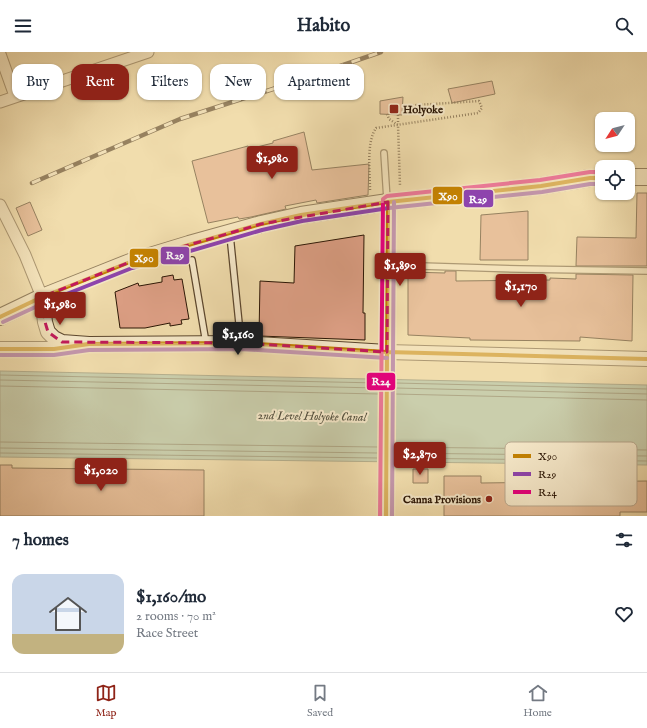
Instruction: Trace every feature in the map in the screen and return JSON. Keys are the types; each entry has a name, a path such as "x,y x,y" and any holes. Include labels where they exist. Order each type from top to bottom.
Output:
{"main road":[{"path":"635,177 647,177"},
{"path":"0,317 42,297 130,262 261,224 301,215 388,202 541,186 595,178"}],"street":[{"path":"63,80 148,52"},
{"path":"0,54 12,88"},
{"path":"0,102 12,97"},
{"path":"386,516 388,202"},
{"path":"0,205 25,255 42,297 45,322 48,332 54,338 62,342 88,344 241,343 387,352 647,360"},
{"path":"0,349 54,349 88,344"}],"lane":[{"path":"384,153 388,202"},
{"path":"230,232 241,343"},
{"path":"192,260 206,343"},
{"path":"387,265 647,271"}],"path":[{"path":"370,191 370,143 372,134 376,128 478,112 482,108 479,101 402,106"},
{"path":"387,114 389,119 398,125"},
{"path":"398,115 400,190"}],"highlighted area":[{"path":"388,202 387,352 241,343 62,342 48,332 45,322 42,297 130,262 261,224"}],"water":[{"name":"2nd Level Holyoke Canal","path":"0,371 647,385 647,465 637,465 637,442 505,442 505,463 0,457"}],"building":[{"path":"492,81 495,94 452,103 448,89"},
{"path":"403,97 402,115 380,114 380,101"},
{"path":"304,132 312,170 369,164 368,195 317,203 316,200 285,206 286,209 251,217 239,219 238,217 208,223 192,161 248,146 249,149 273,143 273,141"},
{"path":"637,193 647,193 647,266 576,266 577,237 636,238"},
{"path":"30,202 42,230 28,236 16,208"},
{"path":"528,211 528,260 480,260 481,215"},
{"path":"364,235 363,313 365,313 365,340 259,336 260,281 294,283 295,246"},
{"path":"445,271 456,271 456,281 550,280 550,278 576,279 576,274 633,275 632,341 580,337 580,341 470,340 470,338 408,335 408,272 445,273"},
{"path":"173,275 174,280 182,279 189,319 181,320 182,324 170,326 170,323 145,328 120,328 115,292 138,283 139,286 162,282 162,277"},
{"path":"0,465 12,465 12,468 204,470 204,516 0,516"},
{"path":"413,469 428,469 428,483 413,483"},
{"path":"444,476 481,476 481,483 505,483 505,506 637,506 637,481 647,481 647,512 620,512 620,516 444,516"}],"railway":[{"path":"32,183 180,119 381,52"}],"transit line":[{"name":"R24","path":"380,516 383,199 387,196 540,180 595,172"},
{"name":"X90","path":"0,317 42,297 130,262 261,224 301,215 388,202 541,186 595,178"},
{"name":"R29","path":"3,322 44,303 132,268 262,230 302,221 389,208 542,192 595,184"},
{"name":"X90","path":"386,516 388,202"},
{"name":"R29","path":"392,516 394,202"},
{"name":"X90","path":"0,349 54,349 89,344 241,343 387,352 647,359"},
{"name":"R29","path":"0,355 54,355 89,350 241,349 387,358"}],"place":[{"name":"Holyoke","path":"394,109"},
{"name":"Canna Provisions","path":"489,499"}]}
